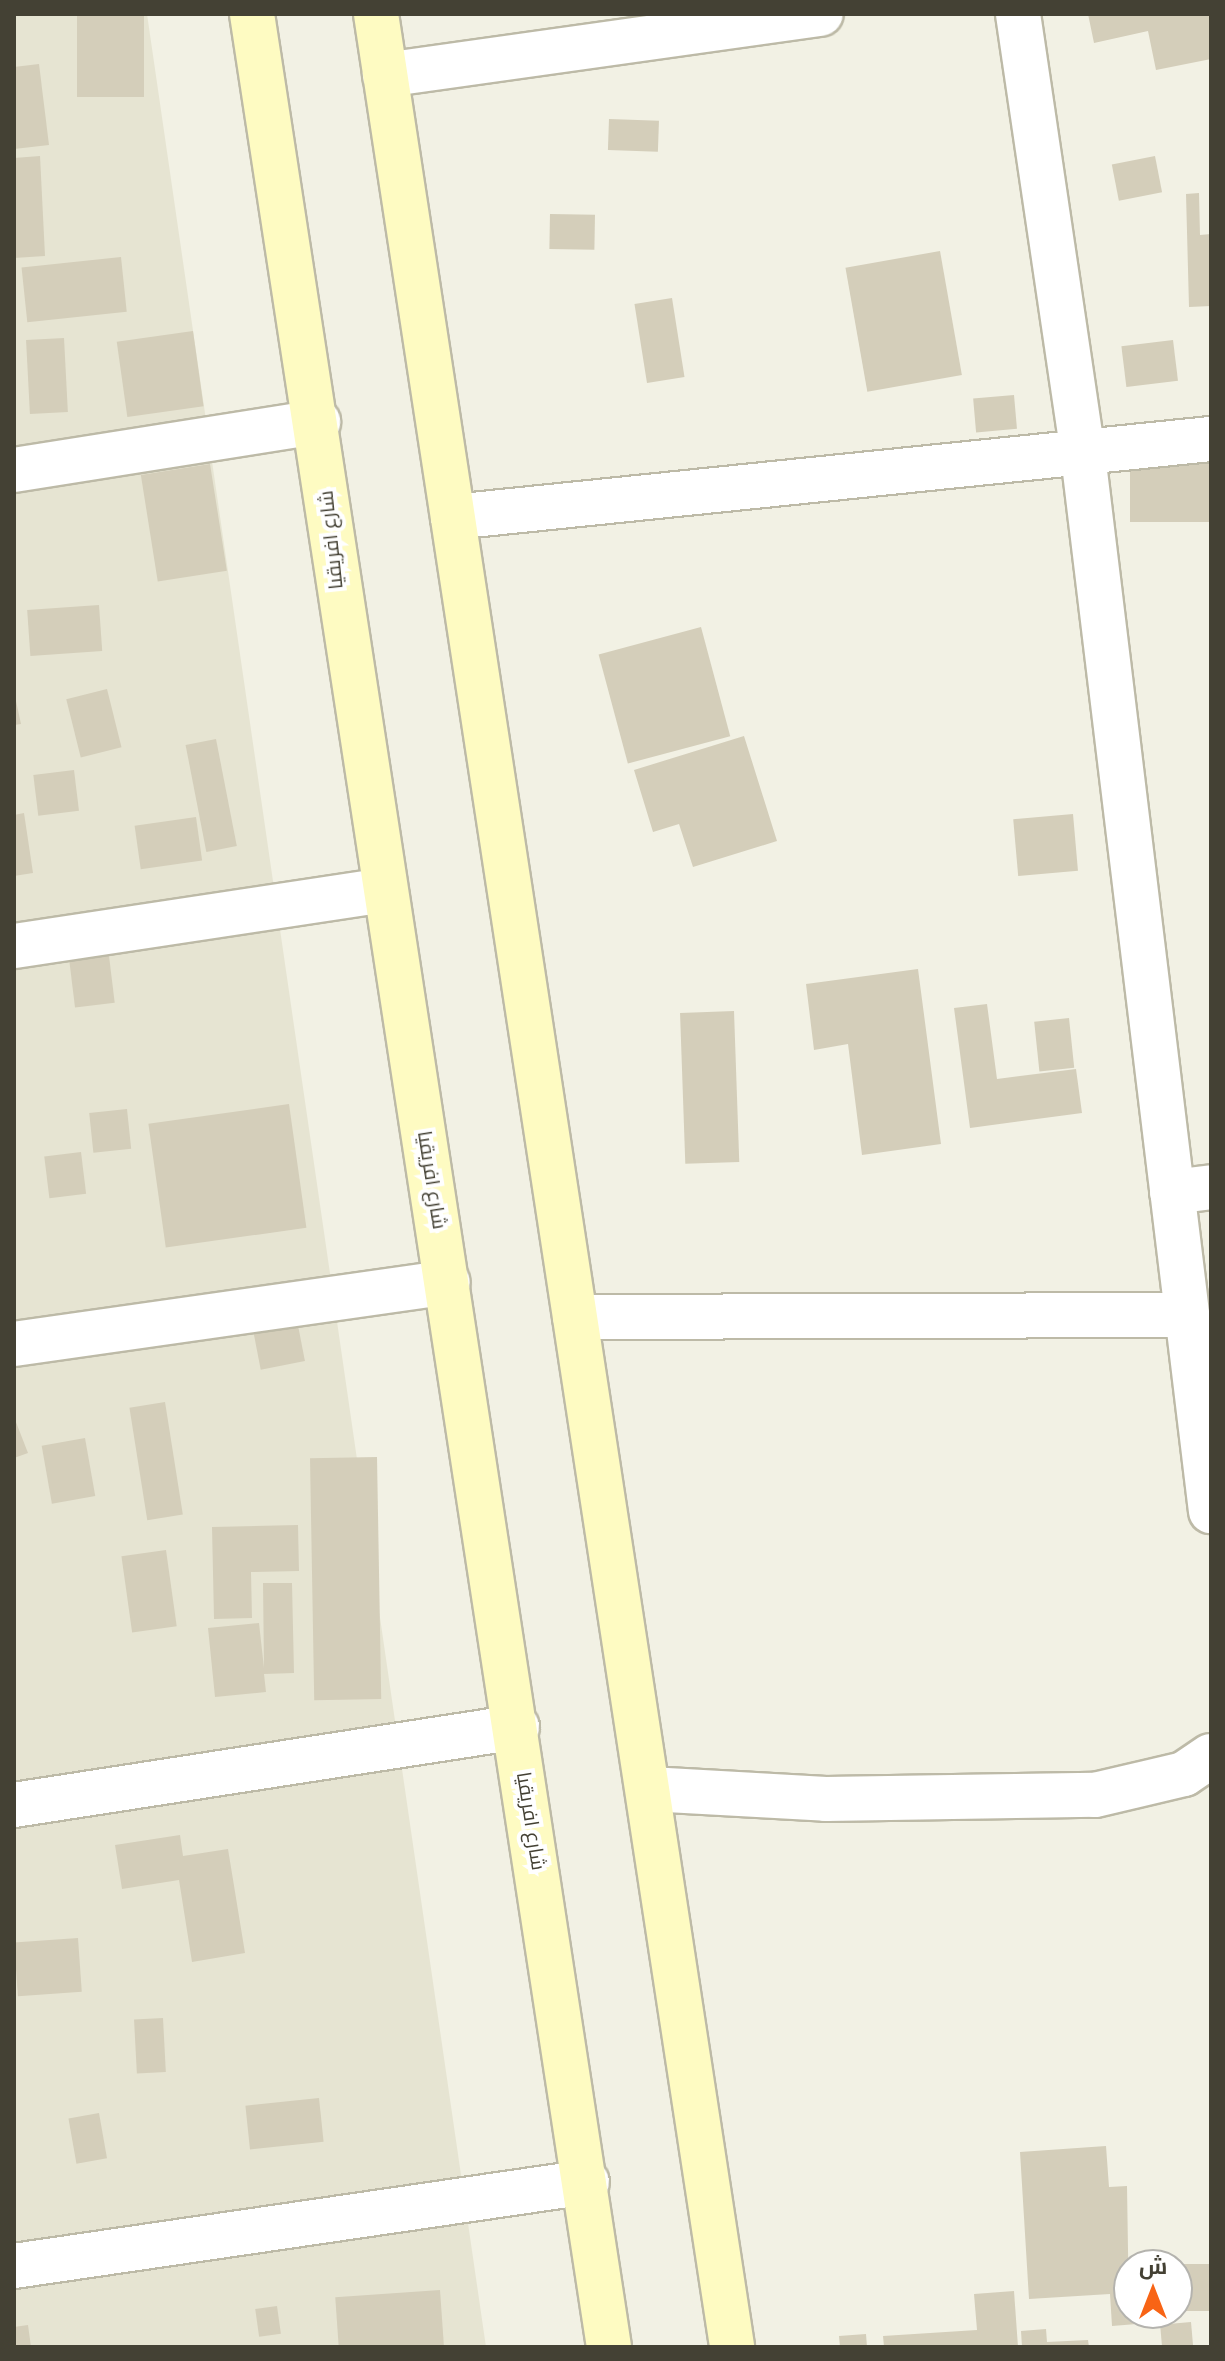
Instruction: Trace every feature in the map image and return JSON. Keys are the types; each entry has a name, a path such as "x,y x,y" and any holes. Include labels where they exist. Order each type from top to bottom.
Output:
{"street":[{"name":"شارع افريقيا","path":"252,14 318,422 385,890 587,2182 609,2347"},
{"path":"376,14 732,2347"},
{"path":"385,75 821,14"},
{"path":"1018,14 1192,1189 1187,1315 1211,1511"},
{"path":"14,470 318,422"},
{"path":"453,517 1083,455 1211,439"},
{"path":"14,946 385,890"},
{"path":"14,1344 448,1282"},
{"path":"575,1317 1187,1315"},
{"path":"14,1805 517,1727"},
{"path":"649,1789 826,1799 1095,1795 1184,1774 1211,1756"},
{"path":"14,2266 587,2182"}],"shaded area":[{"path":"14,14 147,14 486,2347 14,2347"}],"building":[{"path":"77,14 144,14 144,97 77,97"},
{"path":"1088,14 1211,14 1211,59 1156,70 1148,31 1094,43"},
{"path":"39,64 49,145 14,149 14,67"},
{"path":"609,119 659,121 658,152 608,150"},
{"path":"40,156 45,256 14,258 14,158"},
{"path":"1155,156 1162,192 1119,201 1112,164"},
{"path":"1199,193 1200,235 1211,234 1211,306 1189,307 1186,194"},
{"path":"550,214 595,215 594,250 549,249"},
{"path":"940,251 962,375 867,392 845,268"},
{"path":"121,257 127,312 27,322 22,267"},
{"path":"672,298 685,377 647,383 634,304"},
{"path":"193,331 204,406 127,417 117,342"},
{"path":"64,338 68,412 30,414 26,340"},
{"path":"1173,340 1178,381 1126,387 1121,346"},
{"path":"1014,395 1017,429 976,432 973,399"},
{"path":"1130,462 1211,462 1211,522 1130,522"},
{"path":"210,464 227,571 158,582 141,475"},
{"path":"99,605 102,651 30,656 27,610"},
{"path":"701,627 730,736 628,764 599,654"},
{"path":"107,689 122,747 81,757 66,699"},
{"path":"14,692 21,724 14,725"},
{"path":"744,736 777,841 693,867 679,824 653,832 634,770"},
{"path":"216,739 237,846 206,852 186,745"},
{"path":"74,770 79,811 38,816 33,775"},
{"path":"24,813 33,873 14,876 14,815"},
{"path":"1073,814 1078,871 1018,876 1013,819"},
{"path":"196,817 202,861 141,869 135,826"},
{"path":"109,956 115,1003 75,1008 69,961"},
{"path":"918,969 941,1144 862,1155 848,1044 814,1050 806,984"},
{"path":"987,1004 997,1079 1076,1069 1082,1113 970,1128 954,1008"},
{"path":"734,1011 739,1162 685,1164 680,1013"},
{"path":"1069,1018 1074,1068 1039,1071 1034,1022"},
{"path":"289,1104 306,1228 166,1248 148,1124"},
{"path":"127,1109 131,1149 93,1153 89,1113"},
{"path":"81,1152 86,1194 49,1198 44,1157"},
{"path":"295,1310 305,1361 261,1370 251,1319"},
{"path":"165,1402 183,1515 147,1520 129,1408"},
{"path":"14,1417 28,1453 14,1458"},
{"path":"85,1438 95,1496 52,1504 42,1446"},
{"path":"377,1457 381,1699 314,1700 310,1458"},
{"path":"298,1525 299,1571 251,1572 252,1618 214,1619 212,1527"},
{"path":"166,1550 177,1626 132,1633 121,1556"},
{"path":"263,1583 292,1583 294,1673 264,1674 266,1692 215,1697 208,1628 259,1623 264,1668"},
{"path":"180,1835 183,1856 228,1849 245,1953 192,1962 179,1880 122,1889 115,1845"},
{"path":"78,1938 82,1992 18,1996 14,1942"},
{"path":"163,2018 166,2072 137,2073 134,2020"},
{"path":"319,2098 324,2142 250,2149 245,2106"},
{"path":"99,2113 107,2158 76,2164 68,2118"},
{"path":"1106,2146 1109,2187 1127,2186 1128,2249 1113,2249 1113,2326 1110,2294 1029,2299 1020,2152"},
{"path":"1193,2264 1211,2264 1211,2311 1193,2311"},
{"path":"440,2290 444,2347 339,2347 335,2297"},
{"path":"1014,2291 1018,2347 884,2347 883,2336 977,2330 974,2294"},
{"path":"277,2306 281,2334 259,2337 255,2309"},
{"path":"28,2325 31,2347 14,2347 14,2327"},
{"path":"1046,2329 1047,2342 1088,2340 1089,2347 1022,2347 1021,2331"},
{"path":"1160,2329 1192,2329 1193,2347 1162,2347"},
{"path":"866,2334 867,2347 840,2347 839,2336"}]}
